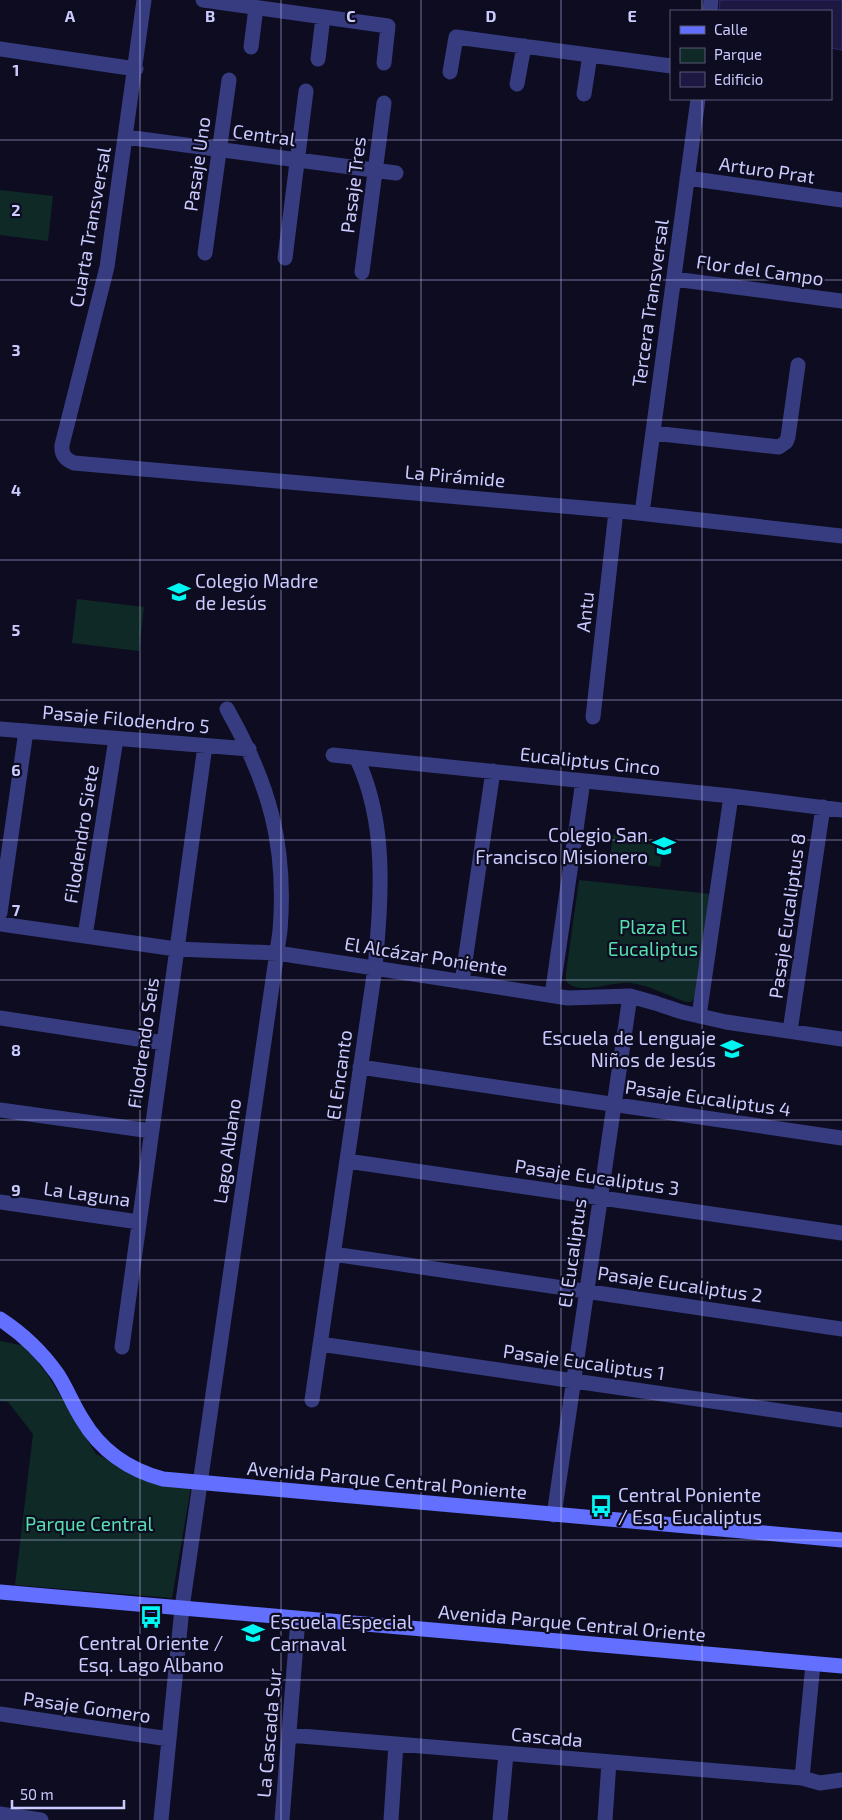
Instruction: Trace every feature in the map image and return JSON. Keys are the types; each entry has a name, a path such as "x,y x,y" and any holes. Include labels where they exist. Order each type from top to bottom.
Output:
{"street":[{"name":"Cuarta Transversal","path":"65,457 62,445 108,267 144,0"},
{"path":"203,0 388,26 384,63"},
{"path":"251,46 256,8"},
{"path":"318,59 323,17"},
{"path":"450,72 456,37 670,66"},
{"path":"517,84 524,46"},
{"path":"0,49 136,69"},
{"path":"584,94 590,55"},
{"name":"Pasaje Uno","path":"205,253 229,80"},
{"path":"285,258 306,91"},
{"name":"Tercera Transversal","path":"642,513 698,100"},
{"name":"Pasaje Tres","path":"362,272 384,103"},
{"name":"Central","path":"126,137 396,173"},
{"name":"Arturo Prat","path":"687,178 842,200"},
{"name":"Flor del Campo","path":"674,279 842,301"},
{"path":"653,433 779,447 783,445 788,437 798,365"},
{"name":"La Pirámide","path":"65,457 74,463 642,513 842,536"},
{"name":"Antu","path":"593,717 616,511"},
{"name":"Lago Albano","path":"161,1820 182,1608 277,953 282,906 280,856 271,810 249,749 227,709"},
{"name":"Pasaje Filodendro 5","path":"0,729 249,749"},
{"path":"0,913 26,731"},
{"name":"Filodendro Siete","path":"85,936 116,738"},
{"name":"Filodrendo Seis","path":"122,1346 205,746"},
{"name":"Eucaliptus Cinco","path":"333,755 731,796 842,810"},
{"name":"El Encanto","path":"312,1400 375,968 380,904 378,840 373,808 356,757"},
{"path":"462,982 493,772"},
{"path":"552,995 583,781"},
{"path":"699,1016 731,796"},
{"name":"Pasaje Eucaliptus 8","path":"790,1031 823,807"},
{"name":"El Alcázar Poniente","path":"0,924 176,949 277,953 576,998 630,996 699,1016 842,1039"},
{"name":"El Eucaliptus","path":"554,1515 630,996"},
{"path":"0,1018 164,1043"},
{"name":"Pasaje Eucaliptus 4","path":"360,1067 842,1138"},
{"path":"0,1110 151,1131"},
{"name":"Pasaje Eucaliptus 3","path":"347,1161 842,1233"},
{"name":"La Laguna","path":"0,1202 139,1222"},
{"name":"Pasaje Eucaliptus 2","path":"333,1254 842,1328"},
{"name":"Avenida Parque Central Poniente","path":"0,1319 23,1335 46,1359 59,1377 86,1426 110,1453 148,1475 177,1482 842,1540"},
{"name":"Pasaje Eucaliptus 1","path":"320,1344 842,1420"},
{"name":"Avenida Parque Central Oriente","path":"0,1592 842,1666"},
{"name":"La Cascada Sur","path":"282,1820 298,1619"},
{"path":"802,1778 813,1664"},
{"name":"Pasaje Gomero","path":"0,1714 168,1739"},
{"name":"Cascada","path":"289,1735 802,1778 820,1783 842,1780"},
{"path":"391,1820 396,1744"},
{"path":"500,1820 506,1754"},
{"path":"605,1820 609,1762"},
{"path":"0,1814 41,1820"}],"green space":[{"path":"0,190 53,196 48,241 0,235"},
{"path":"77,599 144,607 139,651 72,643"},
{"path":"613,834 664,841 660,867 610,860"},
{"name":"Plaza El Eucaliptus","path":"579,880 711,894 696,996 691,1002 686,1002 637,984 622,983 584,988 571,985 566,981"},
{"name":"Parque Central","path":"0,1341 25,1346 47,1374 96,1454 153,1481 191,1487 172,1598 15,1585 33,1434 8,1402 0,1401"}],"building":[{"path":"720,0 842,0 842,50 832,48 832,10 719,10"}],"place":[{"name":"Colegio Madre de Jesús","path":"179,592"},
{"name":"Colegio San Francisco Misionero","path":"664,846"},
{"name":"Escuela de Lenguaje Niños de Jesús","path":"732,1049"},
{"name":"Central Poniente / Esq. Eucaliptus","path":"601,1506"},
{"name":"Central Oriente / Esq. Lago Albano","path":"151,1617"},
{"name":"Escuela Especial Carnaval","path":"253,1633"}]}
